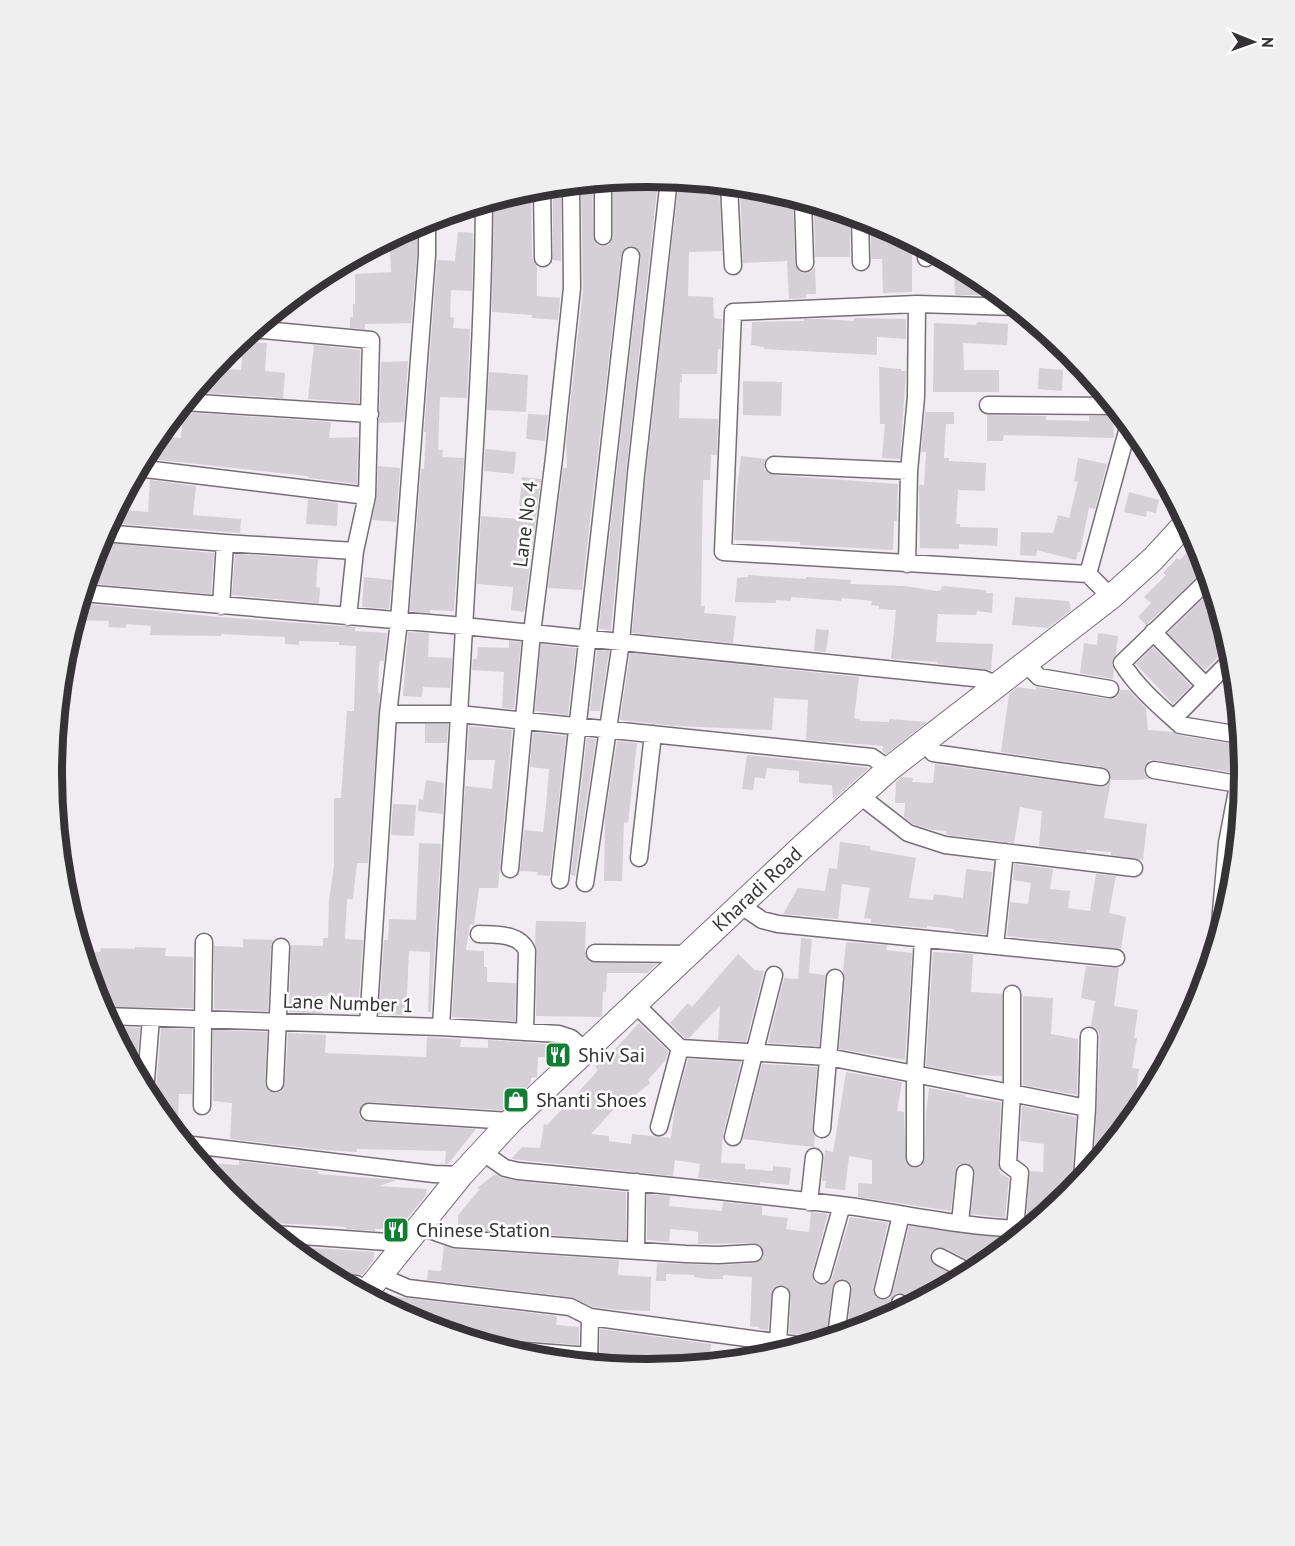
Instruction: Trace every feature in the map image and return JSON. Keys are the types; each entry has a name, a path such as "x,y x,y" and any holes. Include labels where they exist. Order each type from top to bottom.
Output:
{"street":[{"path":"585,883 621,642 636,474 668,188"},
{"path":"603,189 603,236"},
{"name":"Lane No 4","path":"510,869 532,633 572,288 571,192"},
{"path":"730,193 734,266"},
{"path":"542,197 543,258"},
{"path":"803,208 805,263"},
{"path":"441,1027 472,516 484,211"},
{"path":"860,227 861,262"},
{"path":"368,1025 375,951 388,714 399,621 428,255 428,230"},
{"path":"560,880 631,256"},
{"path":"1002,307 917,304 733,312 723,552 1088,574 1111,597"},
{"path":"907,564 909,471 916,397 917,304"},
{"path":"264,330 371,339 367,496 355,551 348,617"},
{"path":"194,403 370,414"},
{"path":"988,405 1104,406"},
{"path":"1088,574 1126,435"},
{"path":"774,465 909,471"},
{"path":"147,469 367,496"},
{"name":"Kharadi Road","path":"370,1287 461,1175 512,1121 740,905 889,769 1111,597 1153,559 1180,530"},
{"path":"113,534 355,551"},
{"path":"221,606 225,543"},
{"path":"1202,585 1122,663 1127,672 1155,702 1180,725 1232,734"},
{"path":"90,594 464,626 984,679 998,685"},
{"path":"1153,632 1206,686"},
{"path":"1026,663 1039,677 1110,689"},
{"path":"1178,723 1177,715 1223,668"},
{"path":"388,714 459,714 872,757 889,769"},
{"path":"639,858 653,734"},
{"path":"924,742 933,753 1101,777"},
{"path":"1154,770 1233,783"},
{"path":"859,795 908,833 945,845 1134,868"},
{"path":"1225,871 1231,823"},
{"path":"995,946 1005,852"},
{"path":"740,905 762,920 778,924 1116,958"},
{"path":"479,934 511,937 524,944 527,951 525,1032"},
{"path":"915,1158 915,1074 923,939"},
{"path":"202,1106 204,942"},
{"path":"275,1083 281,947"},
{"path":"595,953 688,954"},
{"path":"733,1137 774,975"},
{"path":"822,1129 834,978"},
{"path":"1012,994 1012,1093 1008,1164 1020,1173 1021,1224"},
{"path":"635,1004 680,1048 828,1057 1087,1108"},
{"name":"Lane Number 1","path":"115,1016 441,1027 559,1034 572,1038 586,1051"},
{"path":"144,1073 151,1018"},
{"path":"1083,1164 1089,1036"},
{"path":"658,1127 680,1048"},
{"path":"369,1112 512,1121"},
{"path":"196,1145 434,1174 461,1175"},
{"path":"482,1152 505,1168 519,1171 842,1205 901,1215 1016,1228"},
{"path":"809,1202 814,1157"},
{"path":"960,1222 965,1173"},
{"path":"636,1250 637,1182"},
{"path":"822,1275 842,1205"},
{"path":"883,1290 901,1215"},
{"path":"421,1227 455,1239 718,1255 754,1253"},
{"path":"287,1235 387,1242 400,1250"},
{"path":"940,1257 960,1268"},
{"path":"370,1287 408,1288 570,1307 590,1317 783,1343"},
{"path":"837,1328 842,1289"},
{"path":"778,1342 782,1295"},
{"path":"589,1356 590,1317"}],"building":[{"path":"657,187 611,630 599,629 641,257 640,251 633,246 626,247 621,255 582,590 548,588 563,468 567,468 566,443 583,290 581,191 592,190 593,237 597,245 609,245 613,237 613,188"},
{"path":"678,188 719,192 722,251 689,252 688,296 713,297 714,318 722,319 717,374 682,374 679,418 718,419 717,455 711,455 710,480 703,480 701,606 705,606 704,613 736,616 733,643 632,633 646,475"},
{"path":"553,195 561,195 561,261 553,260"},
{"path":"740,195 793,206 795,264 800,272 805,273 811,272 815,267 816,294 806,294 806,298 789,299 787,261 743,263"},
{"path":"531,198 532,258 537,267 537,296 560,298 558,320 532,318 532,315 492,312 494,208"},
{"path":"814,212 850,223 850,257 815,257"},
{"path":"458,232 473,233 472,291 451,290 450,317 454,318 453,328 470,329 467,398 440,397 438,450 443,450 442,457 464,458 454,611 430,610 430,613 410,611 421,469 424,469 426,432 424,432 437,260 455,261"},
{"path":"871,232 916,252 915,255 912,255 912,292 883,293 882,259 871,259"},
{"path":"417,235 411,323 365,324 365,329 350,328 350,317 353,317 353,304 355,304 355,274 391,272 390,250 383,250"},
{"path":"954,274 979,290 979,295 955,295"},
{"path":"854,318 906,319 906,339 877,337 877,355 764,349 764,347 751,345 752,322 804,321 804,319 854,321"},
{"path":"977,322 1008,324 1007,345 963,343 964,370 999,370 999,392 933,392 934,323 976,325"},
{"path":"250,342 267,343 265,371 285,373 283,398 202,393 224,369 241,370 242,350"},
{"path":"314,345 360,350 359,403 308,399"},
{"path":"408,361 404,422 379,423 381,362"},
{"path":"879,367 906,371 900,459 882,458 885,424 880,424"},
{"path":"1039,368 1063,370 1062,391 1038,389"},
{"path":"489,372 528,375 526,412 487,410"},
{"path":"743,381 782,382 781,416 743,415"},
{"path":"926,405 926,412 954,412 954,424 946,424 944,458 949,458 949,461 986,463 985,491 958,490 956,524 960,524 960,527 998,528 997,546 959,544 959,549 920,548 919,485 924,485 926,452 921,452"},
{"path":"186,412 331,422 329,438 358,437 357,484 307,476 153,459 167,437 181,438 183,416"},
{"path":"528,414 548,415 545,441 526,439"},
{"path":"987,415 1046,416 1046,420 1089,421 1089,416 1113,417 1114,438 1004,435 1003,441 987,441"},
{"path":"485,449 516,452 514,474 484,471"},
{"path":"741,456 766,459 764,469 774,475 898,484 893,550 800,545 800,542 734,540"},
{"path":"1078,458 1107,464 1095,509 1089,508 1080,552 1076,560 1037,550 1036,556 1020,555 1021,532 1053,533 1058,515 1069,518 1078,482 1074,481"},
{"path":"378,466 400,468 396,522 372,520 377,496"},
{"path":"522,477 541,479 524,612 511,610 513,587 477,584 481,516 518,519"},
{"path":"150,480 196,486 193,515 241,519 240,533 118,524 124,510 148,512"},
{"path":"1129,492 1159,500 1156,513 1147,511 1146,517 1124,512"},
{"path":"308,499 338,503 337,526 306,524"},
{"path":"109,543 214,553 211,594 93,584"},
{"path":"1189,550 1199,576 1146,625 1138,617 1151,603 1144,597 1166,575 1163,573 1177,558 1180,560"},
{"path":"235,554 318,559 316,587 320,588 319,603 232,595"},
{"path":"748,575 851,580 850,584 904,586 937,591 941,590 942,586 986,590 986,593 993,593 992,613 977,611 976,615 938,614 936,642 993,644 991,670 938,664 938,662 891,659 896,610 879,609 879,606 871,605 872,601 791,597 791,601 776,600 776,603 735,602 737,578 748,577"},
{"path":"364,577 392,580 389,609 362,607"},
{"path":"1206,596 1221,654 1205,670 1168,633"},
{"path":"1015,597 1069,601 1071,610 1048,628 1012,625"},
{"path":"87,604 355,627 355,631 387,633 384,661 380,661 379,667 378,693 380,693 368,863 357,863 353,899 347,899 345,939 363,940 359,997 322,996 322,1013 289,1012 291,945 323,946 323,938 328,938 329,900 334,867 334,798 341,798 347,711 354,711 356,646 339,645 339,642 299,641 299,645 285,644 285,637 221,634 221,636 150,635 151,626 126,624 126,628 108,627 109,621 81,620"},
{"path":"816,629 829,630 826,652 814,651"},
{"path":"408,632 429,633 428,657 452,658 450,688 423,687 422,697 403,696"},
{"path":"1098,633 1118,636 1116,654 1112,664 1113,679 1080,673 1084,643 1097,645"},
{"path":"509,641 521,642 514,709 502,708 504,672 472,670 473,659 477,659 478,647 509,648"},
{"path":"541,644 576,648 568,715 535,711"},
{"path":"1153,647 1191,686 1173,704 1136,664"},
{"path":"597,650 609,651 600,711 590,711"},
{"path":"630,653 859,677 854,718 860,721 889,722 889,719 927,722 886,754 882,751 883,746 806,740 808,700 774,698 772,730 676,726 620,720"},
{"path":"1018,687 1036,690 1036,687 1109,699 1118,696 1120,690 1129,690 1146,708 1148,730 1173,732 1178,735 1232,744 1230,772 1150,760 1144,768 1144,774 1150,779 1111,780 1110,773 1102,767 1001,752 1009,694"},
{"path":"425,724 448,724 447,743 425,743"},
{"path":"469,726 512,730 498,888 479,888 474,925 470,924 466,950 484,951 487,982 516,983 515,1021 452,1017 465,786 492,789 495,760 467,760"},
{"path":"533,732 566,736 550,876 537,875 538,872 520,871 524,830 543,832 546,806 549,769 530,767"},
{"path":"587,738 596,739 575,876 571,875"},
{"path":"617,741 637,743 628,823 624,822 622,881 604,881 605,818"},
{"path":"747,755 869,768 833,800 832,785 799,783 799,771 767,768 765,779 755,777 753,790 742,789"},
{"path":"935,764 1100,787 1105,786 1111,780 1104,818 1147,824 1143,860 1111,855 1111,852 1086,850 1086,852 1039,846 1042,811 1020,807 1014,843 947,835 946,831 913,824 904,817 905,803 895,803 896,782 901,777 913,778 912,782 933,783"},
{"path":"426,780 444,783 443,814 418,811 419,799 423,800"},
{"path":"393,804 416,805 414,836 391,835"},
{"path":"840,842 870,846 870,850 916,858 909,898 933,900 934,894 963,898 966,869 992,872 986,934 927,926 927,928 871,923 871,919 864,918 870,888 842,884 838,919 783,914 798,888 825,891 829,868 837,869"},
{"path":"419,843 441,844 431,1012 428,1012 430,952 409,951 406,1015 379,1014 384,940 388,940 389,919 416,920"},
{"path":"1014,864 1053,869 1050,889 1070,891 1068,908 1090,911 1096,874 1116,876 1109,913 1126,917 1121,949 1007,936 1010,902 1028,904 1031,883 1013,880"},
{"path":"536,921 586,922 585,953 590,962 657,964 647,973 607,973 606,992 603,992 602,1016 600,1017 536,1016"},
{"path":"801,938 812,939 809,973 825,975 819,1046 768,1043 784,978 798,979"},
{"path":"243,939 273,940 268,1011 214,1009 214,946 243,947"},
{"path":"846,942 887,945 886,950 912,953 905,1060 839,1049"},
{"path":"135,947 166,948 165,956 193,957 193,1008 111,1007 90,951 100,952 101,948 135,949"},
{"path":"933,952 973,954 971,992 1002,994 1002,1076 974,1075 926,1066"},
{"path":"738,954 755,970 764,971 746,1042 718,1040 720,1006 689,1038 685,1038 670,1023 688,1003 692,1007"},
{"path":"1086,966 1119,968 1114,1006 1138,1010 1134,1038 1137,1038 1132,1068 1139,1069 1135,1098 1095,1151 1100,1036 1098,1031 1091,1026 1095,1001 1081,998"},
{"path":"1023,996 1053,998 1051,1034 1078,1039 1077,1095 1023,1085"},
{"path":"639,1023 668,1051 666,1060 648,1080 650,1083 628,1101 625,1097 591,1134 609,1136 609,1141 631,1144 632,1134 671,1138 675,1106 688,1059 741,1062 723,1134 721,1163 745,1164 745,1169 773,1171 773,1166 791,1168 789,1185 760,1182 760,1185 698,1178 700,1164 675,1160 673,1176 511,1159 522,1147 540,1148 544,1124 547,1125 576,1095 598,1070 595,1067"},
{"path":"120,1027 140,1028 137,1060"},
{"path":"161,1028 192,1029 192,1094 179,1094 178,1123 156,1091"},
{"path":"213,1030 267,1032 265,1083 269,1091 274,1093 280,1092 285,1084 288,1033 326,1035 325,1053 426,1057 427,1037 461,1039 460,1047 488,1048 488,1040 547,1044 547,1057 538,1057 537,1077 531,1078 526,1088 516,1087 508,1104 502,1110 370,1102 361,1106 359,1116 368,1122 476,1129 448,1164 445,1164 446,1151 357,1149 357,1152 230,1139 232,1103 213,1101"},
{"path":"762,1064 817,1067 812,1128 815,1137 814,1147 743,1139"},
{"path":"846,1072 902,1082 897,1111 904,1112 906,1163 914,1168 921,1167 925,1159 929,1088 965,1095 965,1097 1001,1102 998,1163 1000,1173 1009,1178 1005,1218 971,1214 975,1173 974,1168 967,1163 960,1164 955,1171 951,1211 858,1197 858,1183 872,1184 872,1160 849,1156 845,1190 825,1188 826,1181 822,1181 825,1150 833,1152"},
{"path":"1022,1106 1076,1117 1072,1176 1028,1219 1026,1218 1030,1171 1043,1172 1044,1144 1020,1141"},
{"path":"239,1161 318,1171 318,1174 397,1180 379,1186 427,1189 426,1195 406,1220 390,1220 389,1229 375,1229 375,1231 272,1223 218,1170 218,1164 239,1165"},
{"path":"495,1174 517,1181 626,1192 626,1240 458,1229 458,1215 480,1189 477,1188"},
{"path":"647,1194 670,1196 669,1206 722,1211 723,1202 762,1206 762,1215 788,1218 786,1229 809,1232 811,1212 828,1214 812,1273 814,1282 820,1285 829,1283 832,1278 850,1217 888,1223 873,1288 875,1297 881,1300 890,1298 893,1292 909,1226 1004,1238 971,1261 945,1248 935,1248 930,1253 932,1263 951,1274 909,1298 907,1295 896,1293 889,1307 848,1323 852,1286 844,1279 837,1280 832,1288 827,1331 808,1336 789,1333 791,1295 786,1286 777,1285 772,1290 768,1330 750,1326 752,1277 723,1275 723,1279 708,1279 694,1277 694,1275 666,1274 666,1281 656,1281 657,1263 718,1265 755,1263 763,1258 764,1252 759,1244 698,1244 698,1232 670,1229 669,1242 647,1240"},
{"path":"444,1246 454,1249 619,1260 618,1275 651,1277 650,1311 593,1307 571,1297 427,1280 428,1270 441,1271"},
{"path":"313,1248 374,1252 373,1261 362,1275 343,1273 308,1250 313,1250"},
{"path":"382,1296 557,1316 556,1325 579,1327 579,1345 496,1339 459,1328"},
{"path":"600,1329 711,1344 710,1355 648,1359 599,1357"}],"place":[{"name":"Shiv Sai","path":"558,1055"},
{"name":"Shanti Shoes","path":"516,1100"},
{"name":"Chinese Station","path":"396,1230"}]}
